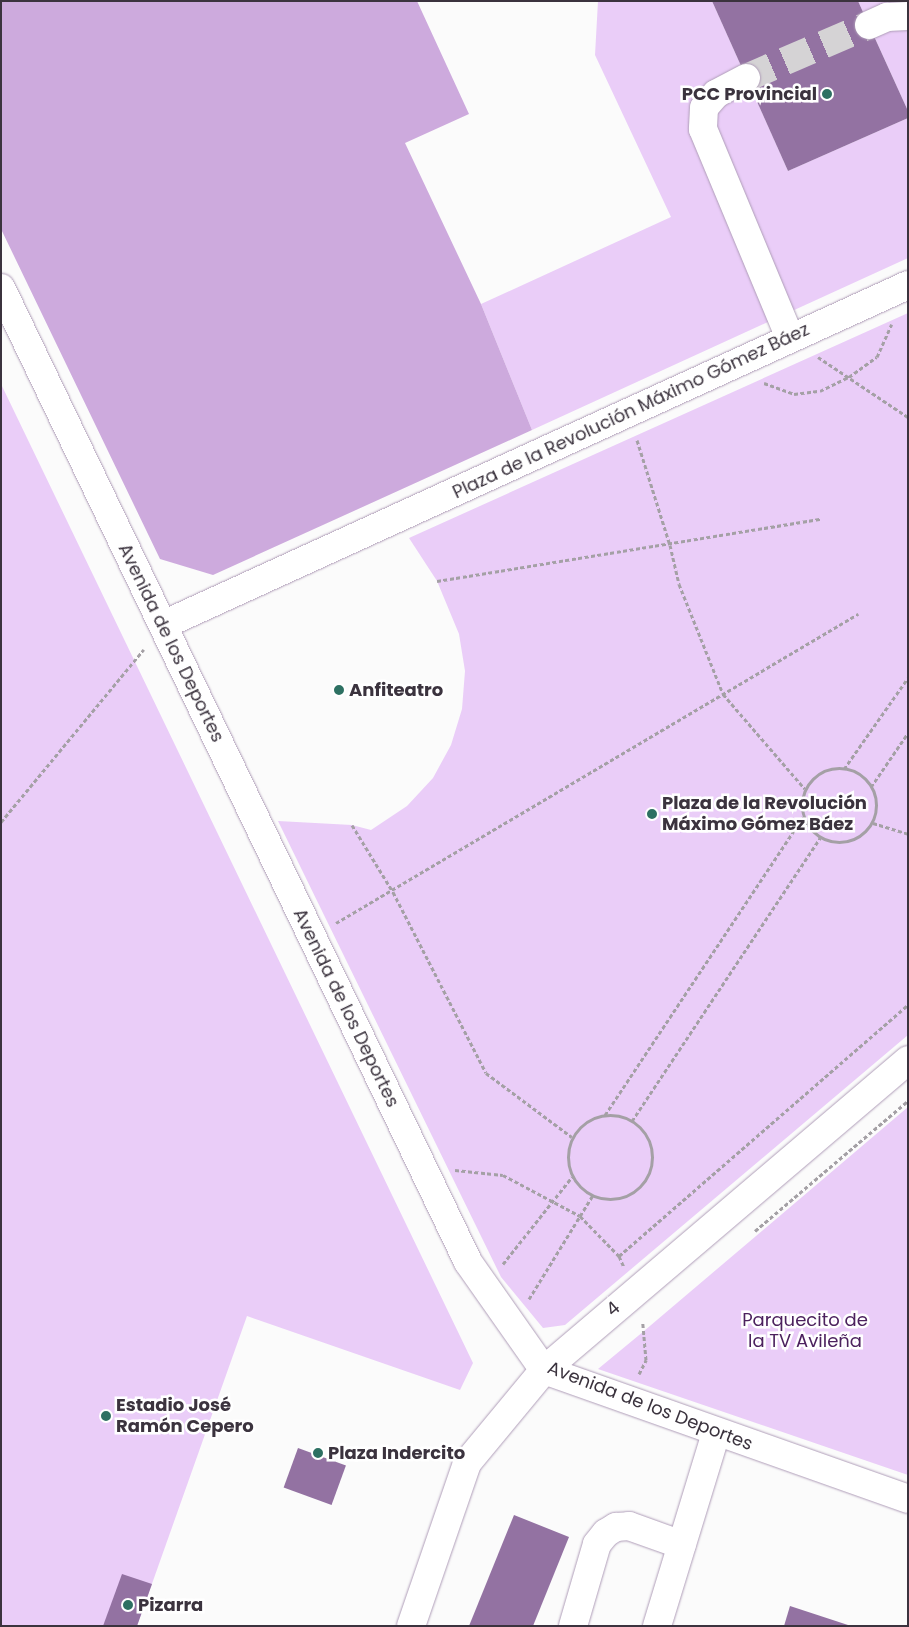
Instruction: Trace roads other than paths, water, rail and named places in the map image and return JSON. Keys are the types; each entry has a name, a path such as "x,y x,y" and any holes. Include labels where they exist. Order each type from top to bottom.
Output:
{"street":[{"path":"869,25 887,17 908,16"},
{"path":"746,78 716,94 704,108 703,129 790,338"},
{"name":"Plaza de la Revolución Máximo Gómez Báez","path":"163,625 903,287"},
{"name":"Avenida de los Deportes","path":"1,288 468,1262 544,1370 716,1433 908,1499"},
{"name":"4","path":"411,1626 467,1463 544,1370 635,1290 908,1060"},
{"path":"657,1626 716,1433"},
{"path":"573,1626 597,1544 606,1533 616,1527 629,1526 682,1545"}],"tunnel":[{"path":"746,78 869,25"}],"place":[{"name":"PCC Provincial","path":"827,94"},
{"name":"Anfiteatro","path":"339,690"},
{"name":"Plaza de la Revolución Máximo Gómez Báez","path":"652,814"},
{"name":"Estadio José Ramón Cepero","path":"106,1416"},
{"name":"Plaza Indercito","path":"318,1453"},
{"name":"Pizarra","path":"128,1605"}],"park label":[{"name":"Parquecito de la TV Avileña","path":"805,1331"}]}
